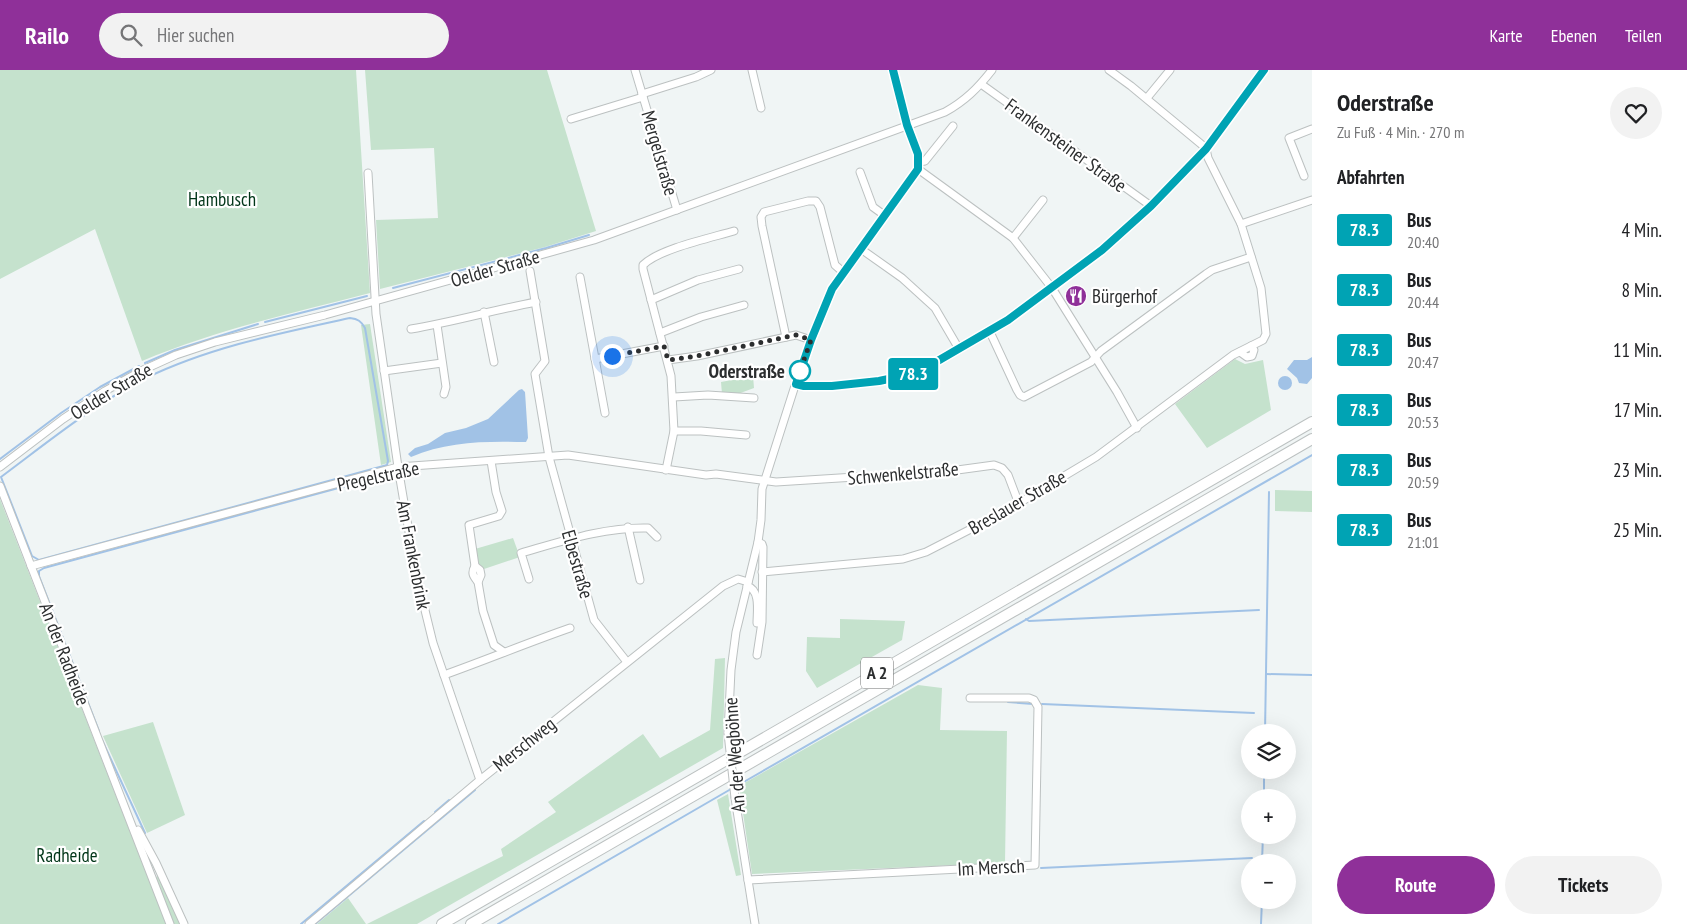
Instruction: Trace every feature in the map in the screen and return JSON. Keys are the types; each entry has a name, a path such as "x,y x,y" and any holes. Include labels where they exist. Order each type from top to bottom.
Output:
{"highway":[{"name":"A 2","path":"442,924 1312,422"},
{"name":"A 2","path":"471,924 1312,440"}],"street":[{"name":"Mergelstraße","path":"635,70 677,210"},
{"path":"643,95 711,70"},
{"path":"752,70 761,108"},
{"path":"893,70 907,125 915,147 918,166 1013,238 1052,288 1096,357 1137,428"},
{"name":"Oelder Straße","path":"0,466 63,419 105,391 143,370 176,355 214,342 376,301 585,242 677,210 945,112 960,104 981,84 992,70"},
{"path":"990,332 1016,390 1024,397 1091,362 1101,351 1212,270 1251,257 1241,224 1208,158 1206,149 1146,98 1109,70"},
{"path":"1146,98 1170,70"},
{"path":"796,384 804,386 832,386 898,377 923,370 990,332 1102,250 1151,206 1206,149 1264,70"},
{"name":"Frankensteiner Straße","path":"981,84 1151,206"},
{"name":"Mergelstraße","path":"571,119 643,95"},
{"name":"An der Wegböhne","path":"755,924 735,798 728,733 731,670 736,632 758,542 764,481 811,340 832,289 918,166 925,161 953,126"},
{"path":"1304,176 1290,138 1312,129"},
{"path":"860,172 873,208 884,215"},
{"name":"Am Frankenbrink","path":"368,173 376,314 398,467 422,598 433,643 480,780"},
{"path":"1013,238 1043,200"},
{"path":"1241,224 1312,200"},
{"path":"786,337 761,217 764,212 808,201 816,201 820,207 835,265 843,272"},
{"path":"666,470 674,431 674,397 668,360 643,269 646,262 683,246 734,231"},
{"path":"861,249 902,278 935,308 960,349"},
{"name":"Breslauer Straße","path":"762,572 903,559 915,556 1019,504 1096,457 1234,355 1263,340 1266,334 1261,288 1251,257"},
{"path":"651,300 698,280 739,269"},
{"name":"Elbestraße","path":"530,271 545,361 535,374 549,457 594,620 627,662"},
{"path":"580,277 605,414"},
{"path":"411,329 437,325 484,312 536,302"},
{"path":"660,333 701,316 744,305"},
{"path":"484,312 494,362"},
{"path":"437,325 446,387 444,394"},
{"path":"668,360 697,356 796,335 811,340"},
{"path":"595,359 664,346"},
{"path":"384,372 442,363"},
{"path":"674,397 708,395 754,398"},
{"path":"674,431 701,431 746,436"},
{"name":"Pregelstraße","path":"31,566 398,467 568,455 666,470 706,475 716,474 764,481"},
{"path":"491,461 496,492 502,510 499,516 473,523 469,526 475,566 480,570 481,575 478,582 483,612 494,645 504,652"},
{"name":"Schwenkelstraße","path":"764,481 776,482 950,471 994,465 1002,468 1008,475 1019,504"},
{"name":"An der Radheide","path":"0,486 170,924"},
{"path":"628,528 640,580"},
{"path":"530,579 520,553 606,530 648,528 657,537"},
{"name":"An der Wegböhne","path":"757,655 762,622 763,547 758,542"},
{"name":"Merschweg","path":"309,924 480,780 723,586 738,579 747,584"},
{"name":"An der Wegböhne","path":"747,584 755,592 759,637"},
{"path":"444,675 570,628"},
{"path":"488,659 494,645"},
{"name":"Im Mersch","path":"748,880 1035,865 1038,707 1034,700 1029,698 970,698"},
{"name":"An der Radheide","path":"131,822 135,824 156,863 184,924"}],"green space":[{"name":"Hambusch","path":"0,70 356,70 370,293 226,331 142,361 95,229 0,279"},
{"path":"365,70 547,70 596,231 545,247 380,289 376,220 438,218 434,148 371,150"},
{"path":"370,324 391,462 381,465 361,325"},
{"path":"1235,359 1245,364 1263,360 1271,410 1207,448 1175,404"},
{"path":"753,376 754,388 735,395 722,394 721,382"},
{"path":"1275,490 1312,491 1312,512 1275,511"},
{"name":"Radheide","path":"0,499 166,924 0,924"},
{"path":"513,538 520,557 484,569 477,563 475,549"},
{"path":"840,619 905,621 902,640 817,688 806,671 807,637 840,638"},
{"path":"725,658 723,748 417,924 367,924 503,856 501,849 556,812 548,802 643,734 660,758 710,730 715,659"},
{"path":"918,685 942,688 940,730 1007,731 1005,863 752,874 739,786"},
{"path":"153,722 185,815 147,833 103,736"},
{"path":"728,794 741,875 736,876 717,800"},
{"path":"158,876 180,924 174,924 156,877"},
{"path":"348,898 366,924 317,924"}],"water":[{"path":"1312,357 1312,378 1307,384 1299,383 1297,378 1287,369 1294,360 1307,360"},
{"path":"1282,376 1288,376 1292,383 1288,390 1282,390 1278,386 1278,380"},
{"path":"522,389 525,392 528,438 526,442 467,443 439,448 411,457 408,454 415,448 428,444 445,433 466,428 488,419"}],"waterway":[{"path":"393,288 589,235"},
{"path":"265,322 367,296"},
{"path":"350,318 359,321 365,328 388,461 387,465 39,560 32,556 1,477 54,437 126,389 170,367 220,349 350,318"},
{"path":"145,363 175,350 258,324"},
{"path":"0,459 61,413 100,387 139,366"},
{"path":"735,787 1312,455"},
{"path":"99,731 39,576 39,571 44,568 390,474"},
{"path":"1265,724 1269,492"},
{"path":"1026,619 1029,621 1259,610"},
{"path":"1266,674 1312,675"},
{"path":"1008,702 1033,704"},
{"path":"1042,704 1254,713"},
{"path":"102,740 145,833"},
{"path":"1264,779 1264,789"},
{"path":"498,924 731,789"},
{"path":"315,924 475,790"},
{"path":"435,812 449,800"},
{"path":"301,924 424,821"},
{"path":"1262,854 1263,844"},
{"path":"1041,868 1241,859"},
{"path":"1261,924 1262,909"}],"bus line":[{"name":"78.3","path":"893,70 907,125 918,154 918,169 832,289 826,300 796,384 804,386 832,386 879,381 917,373 1008,320 1102,250 1151,206 1206,149 1264,70"}],"place":[{"name":"Bürgerhof","path":"1076,296"},
{"name":"Oderstraße","path":"800,371"}],"route":[{"path":"612,356 664,346 668,360 697,356 796,335 811,340 800,371"}]}
